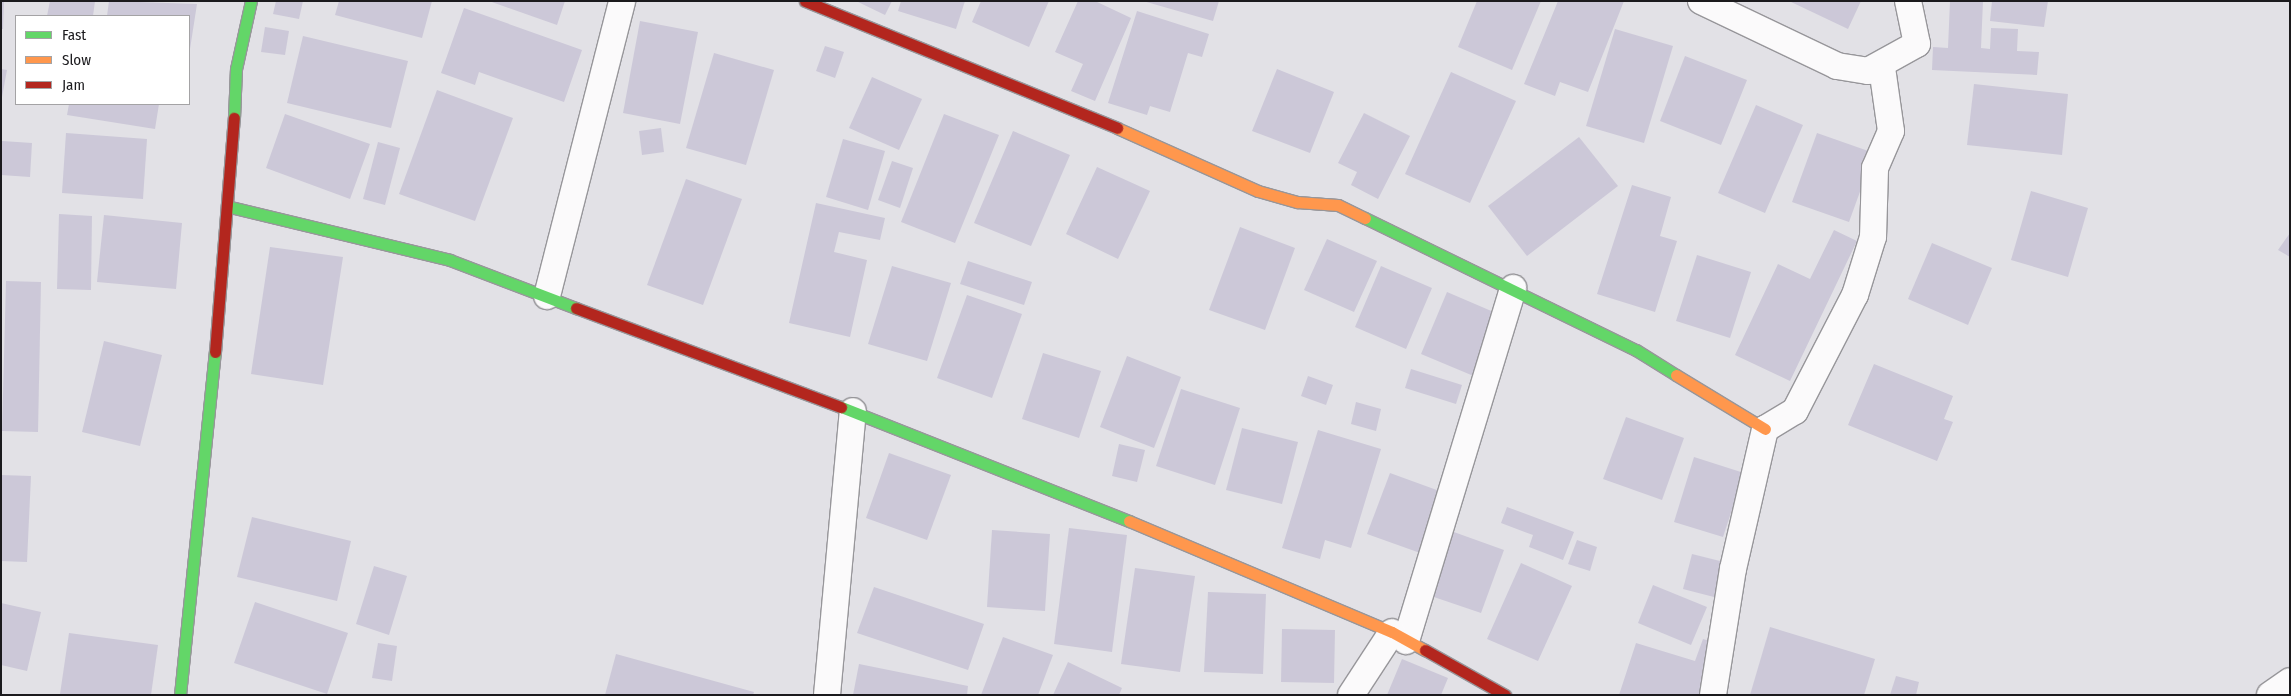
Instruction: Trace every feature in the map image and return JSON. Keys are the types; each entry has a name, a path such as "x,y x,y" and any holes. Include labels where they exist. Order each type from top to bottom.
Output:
{"street":[{"path":"180,695 230,207 236,69 251,1"},
{"path":"547,296 622,1"},
{"path":"806,1 1152,142 1258,191 1297,202 1338,205 1513,288 1636,350 1765,429"},
{"path":"1701,1 1837,66 1868,71 1882,68"},
{"path":"1714,695 1732,569 1765,429 1795,412 1855,295 1873,237 1875,168 1891,131 1882,68 1891,55 1917,44 1908,1"},
{"path":"230,207 450,260 1005,469 1399,636 1505,695"},
{"path":"1351,695 1399,636 1513,288"},
{"path":"827,695 852,411"},
{"path":"2270,695 2290,682"}],"building":[{"path":"1,1 4,1 3,29 1,29"},
{"path":"50,1 95,1 93,15 47,15"},
{"path":"109,1 197,4 190,49 190,15 107,15"},
{"path":"276,1 303,1 299,19 273,14"},
{"path":"339,1 432,1 422,38 335,15"},
{"path":"489,1 565,1 557,25"},
{"path":"856,1 892,1 885,15"},
{"path":"901,1 965,1 956,29 898,11"},
{"path":"981,1 1049,1 1029,47 972,22"},
{"path":"1078,1 1095,1 1131,18 1095,101 1071,91 1083,64 1055,52"},
{"path":"1143,1 1219,1 1213,21"},
{"path":"1477,1 1541,1 1512,70 1458,47"},
{"path":"1558,1 1624,1 1588,92 1560,82 1555,96 1524,84"},
{"path":"1789,1 1861,1 1848,29"},
{"path":"1950,1 1983,1 1981,48 1990,49 1991,28 2018,29 2017,51 2039,52 2037,75 1932,70 1933,47 1948,48"},
{"path":"1992,1 2048,1 2044,27 1990,21"},
{"path":"464,8 582,50 564,102 479,72 475,85 441,73"},
{"path":"1137,11 1209,34 1202,57 1188,53 1170,112 1150,106 1147,115 1108,103"},
{"path":"640,21 698,32 680,124 623,113"},
{"path":"265,27 289,31 285,55 261,52"},
{"path":"1615,29 1673,46 1644,143 1586,126"},
{"path":"303,36 408,61 391,128 287,103"},
{"path":"825,46 844,52 835,78 816,71"},
{"path":"714,53 774,70 746,165 686,148"},
{"path":"1685,56 1747,80 1721,145 1660,121"},
{"path":"1,69 7,70 2,97 1,97"},
{"path":"1277,69 1334,92 1310,153 1252,131"},
{"path":"1451,72 1516,101 1470,203 1405,174"},
{"path":"872,77 922,99 899,150 849,128"},
{"path":"1974,84 2068,94 2062,155 1967,145"},
{"path":"437,90 513,118 475,221 399,194"},
{"path":"69,105 159,105 155,129 67,115"},
{"path":"1756,105 1803,125 1765,213 1718,193"},
{"path":"1364,113 1410,136 1378,199 1351,185 1357,172 1338,163"},
{"path":"285,114 370,144 350,199 266,168"},
{"path":"944,114 999,135 955,243 901,222"},
{"path":"661,128 664,152 642,155 639,131"},
{"path":"1013,131 1070,155 1031,246 974,223"},
{"path":"66,133 147,139 143,199 62,193"},
{"path":"1817,133 1874,153 1849,222 1792,202"},
{"path":"1579,137 1618,186 1527,256 1488,206"},
{"path":"843,139 885,151 868,210 826,197"},
{"path":"2,141 32,143 30,177 1,175"},
{"path":"378,142 400,148 385,205 363,199"},
{"path":"892,161 913,168 900,208 878,200"},
{"path":"1097,167 1150,191 1118,259 1066,234"},
{"path":"686,179 742,199 703,305 647,285"},
{"path":"1632,185 1671,197 1660,236 1677,241 1655,312 1597,294"},
{"path":"2031,191 2088,208 2068,277 2011,260"},
{"path":"816,203 885,218 880,240 839,232 834,252 867,260 850,337 789,323"},
{"path":"59,214 92,216 91,290 57,289"},
{"path":"104,215 182,223 176,289 97,282"},
{"path":"1240,227 1295,248 1265,330 1209,310"},
{"path":"1834,230 1857,241 1790,381 1735,355 1778,264 1810,279"},
{"path":"2290,233 2290,257 2278,250"},
{"path":"1327,239 1377,261 1354,312 1304,290"},
{"path":"1932,243 1992,268 1968,325 1908,299"},
{"path":"270,247 343,257 323,385 251,374"},
{"path":"1697,255 1751,272 1730,338 1676,321"},
{"path":"968,261 1032,282 1024,305 960,284"},
{"path":"892,266 951,283 927,361 868,344"},
{"path":"1381,266 1432,288 1406,349 1355,327"},
{"path":"6,281 41,282 38,432 2,431"},
{"path":"1447,292 1503,316 1476,377 1421,354"},
{"path":"967,295 1022,314 992,398 937,378"},
{"path":"104,341 162,355 140,446 82,432"},
{"path":"1043,353 1101,371 1079,438 1022,419"},
{"path":"1127,356 1181,377 1154,448 1100,427"},
{"path":"1874,364 1953,396 1944,419 1953,422 1937,461 1848,425"},
{"path":"1411,369 1462,385 1456,404 1405,388"},
{"path":"1308,376 1333,385 1326,405 1301,396"},
{"path":"1181,389 1240,408 1215,485 1156,466"},
{"path":"1356,402 1381,409 1376,431 1351,424"},
{"path":"1626,417 1684,438 1662,500 1603,479"},
{"path":"1242,428 1298,442 1282,504 1226,490"},
{"path":"1318,430 1381,449 1351,548 1325,540 1320,559 1282,548"},
{"path":"1119,444 1145,450 1137,482 1112,476"},
{"path":"889,453 951,475 927,540 866,518"},
{"path":"1694,457 1744,473 1723,537 1674,522"},
{"path":"1390,473 1445,493 1423,554 1367,534"},
{"path":"1,475 31,476 27,562 1,561"},
{"path":"1507,507 1574,532 1563,560 1529,547 1533,535 1501,523"},
{"path":"252,517 351,541 337,601 237,577"},
{"path":"1069,528 1127,535 1112,652 1054,644"},
{"path":"992,530 1050,534 1045,611 987,607"},
{"path":"1451,531 1504,550 1481,613 1428,595"},
{"path":"1577,540 1597,547 1590,571 1568,564"},
{"path":"1692,554 1724,562 1714,597 1683,589"},
{"path":"1521,563 1572,586 1538,661 1487,639"},
{"path":"374,566 407,576 389,635 356,624"},
{"path":"1135,568 1195,576 1180,672 1121,664"},
{"path":"1653,585 1707,607 1691,645 1638,623"},
{"path":"874,587 984,624 968,670 857,633"},
{"path":"1208,592 1266,594 1263,674 1204,672"},
{"path":"255,602 348,633 327,694 234,663"},
{"path":"1,603 41,612 27,671 1,665"},
{"path":"1770,627 1875,659 1864,695 1750,695"},
{"path":"1282,629 1335,630 1334,683 1281,682"},
{"path":"69,633 158,645 151,695 60,694"},
{"path":"1003,637 1053,655 1038,695 981,695"},
{"path":"1703,639 1716,643 1699,695 1619,695 1636,643 1695,661"},
{"path":"378,643 397,646 392,681 372,678"},
{"path":"616,654 754,692 753,695 605,695"},
{"path":"1402,659 1448,678 1441,695 1387,695"},
{"path":"1068,662 1122,688 1119,695 1053,695"},
{"path":"859,664 968,686 967,695 853,695"},
{"path":"1896,676 1919,682 1916,695 1890,695"}],"traffic: fast":[{"path":"234,118 236,69 251,1"},
{"path":"230,207 450,260 576,308"},
{"path":"1365,218 1636,350 1676,375"},
{"path":"180,695 215,352"},
{"path":"841,407 1129,521"}],"traffic: slow":[{"path":"1117,128 1258,191 1297,202 1338,205 1365,218"},
{"path":"1676,375 1765,429"},
{"path":"1129,521 1392,632 1425,650"}],"traffic: jam":[{"path":"805,1 1117,128"},
{"path":"215,352 234,118"},
{"path":"576,308 841,407"},
{"path":"1425,650 1505,695"}]}
